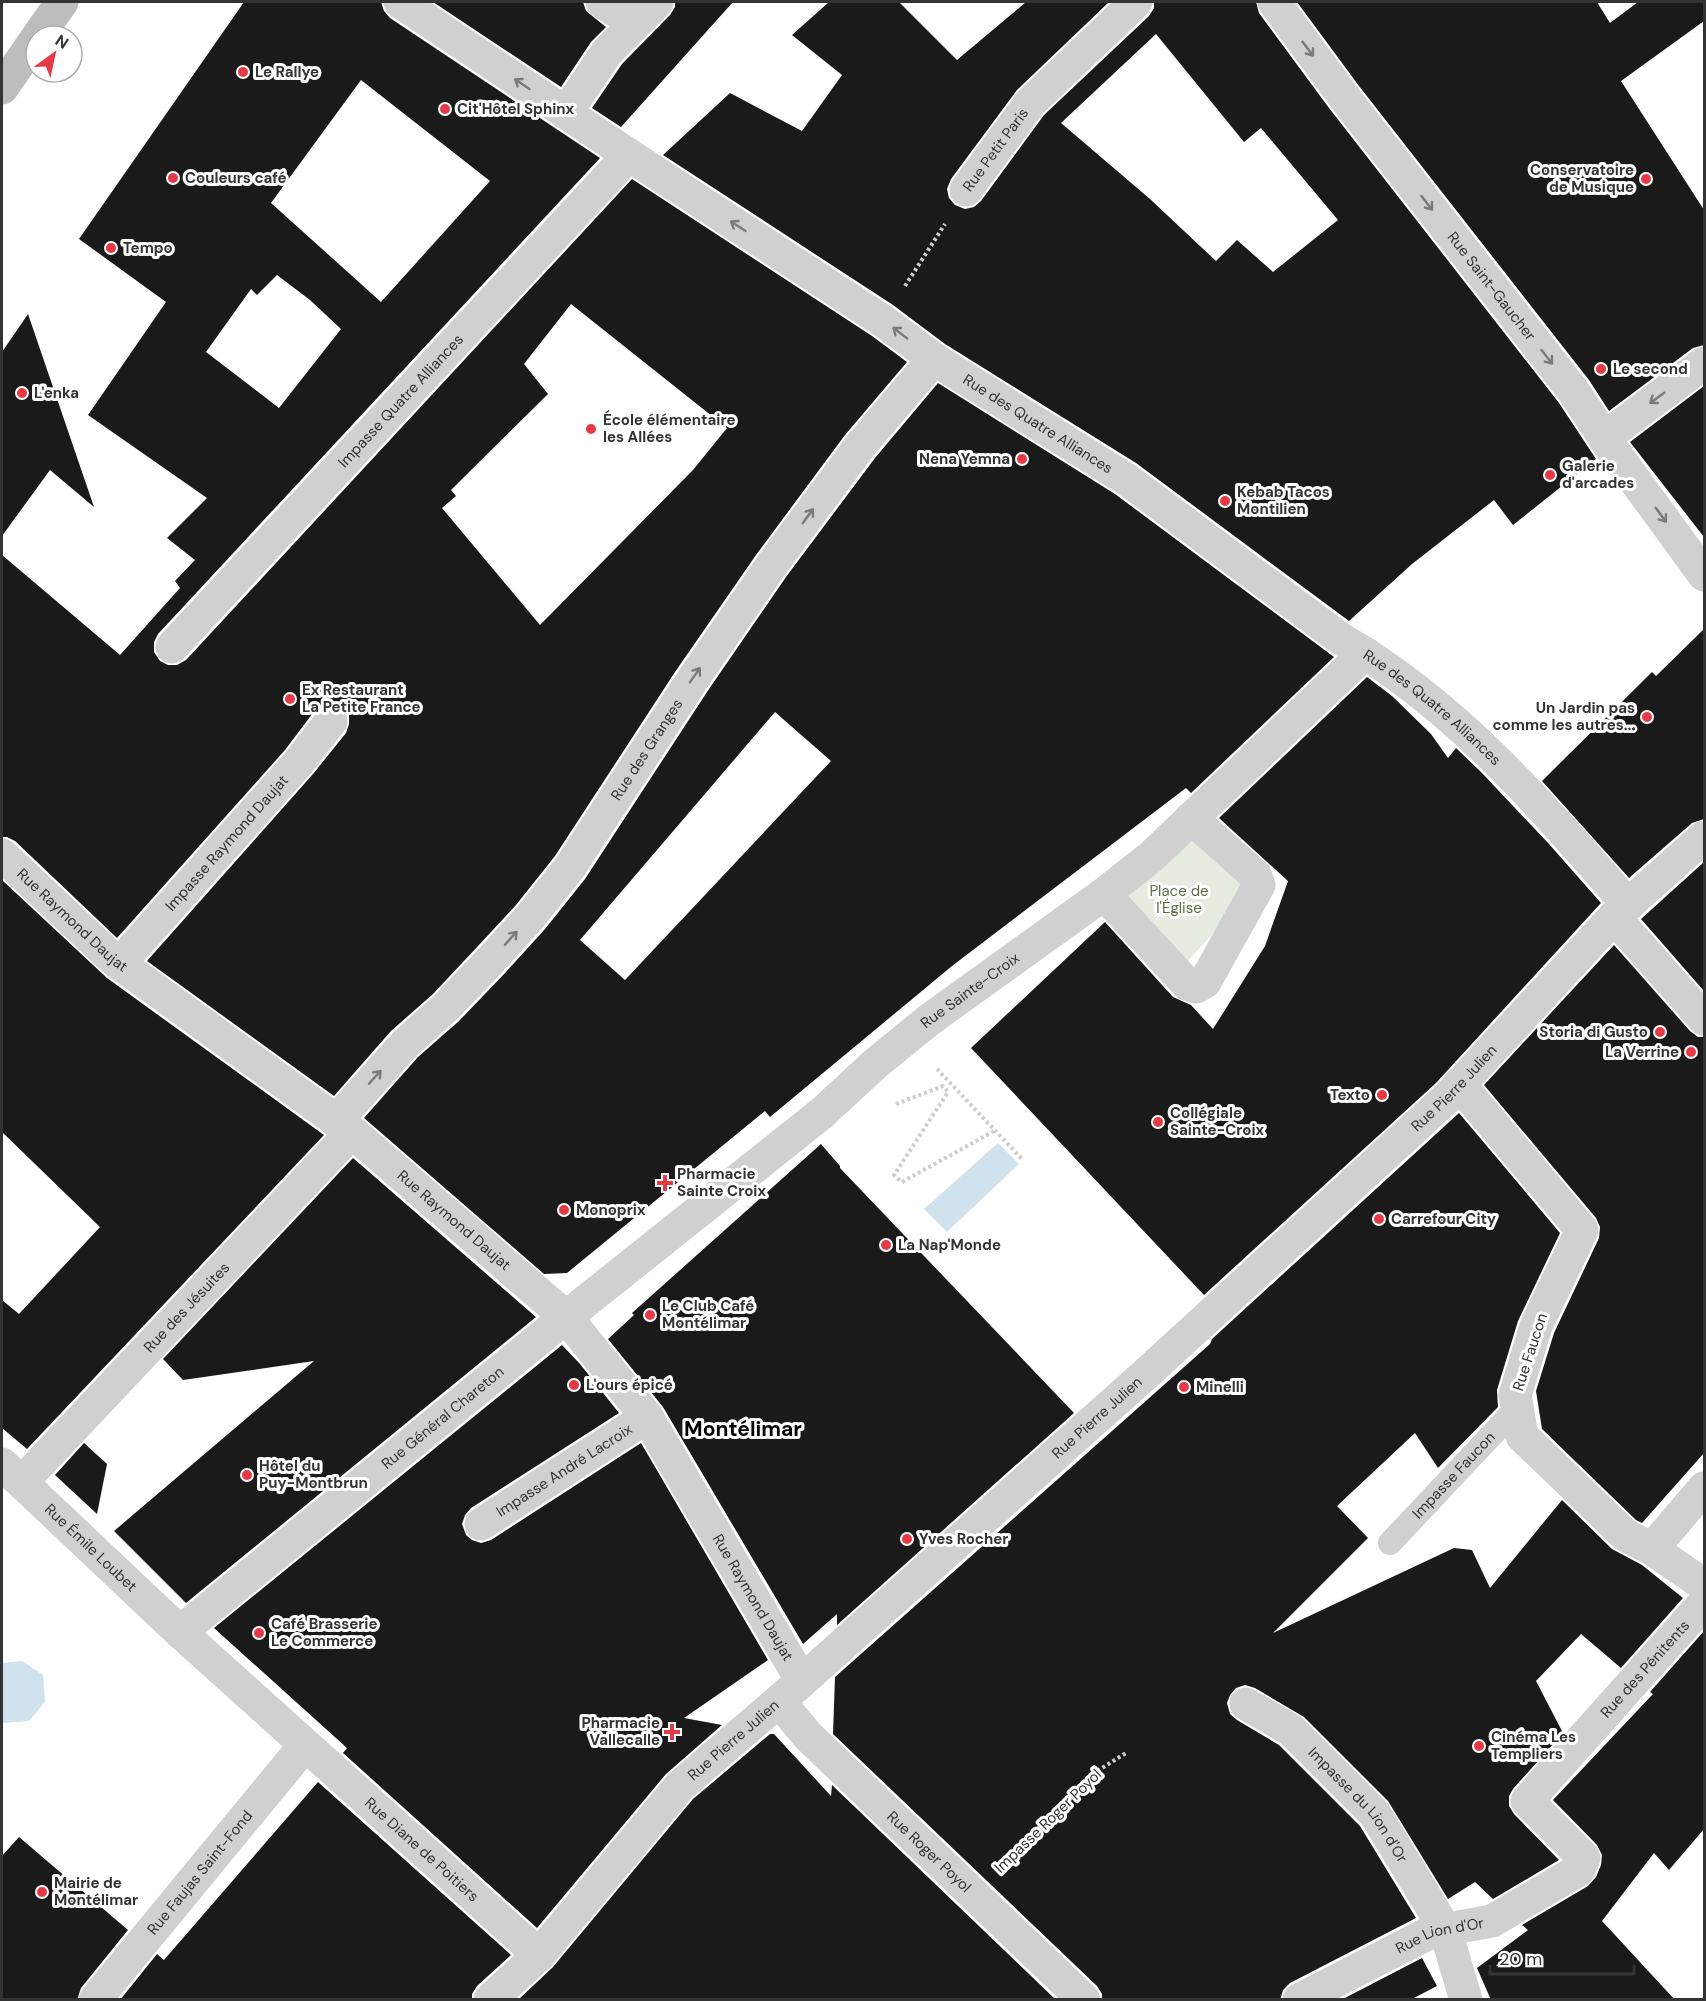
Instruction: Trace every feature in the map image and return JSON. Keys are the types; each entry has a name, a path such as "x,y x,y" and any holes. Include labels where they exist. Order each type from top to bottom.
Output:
{"main road":[{"path":"46,24 62,2"},
{"path":"2,88 24,56"}],"street":[{"name":"Rue des Quatre Alliances","path":"400,2 883,321 934,359 1126,479 1341,639 1365,653 1429,700 1521,783 1704,1019"},
{"path":"602,2 646,12"},
{"name":"Rue Petit Paris","path":"966,190 1030,103 1136,2"},
{"name":"Rue Saint-Gaucher","path":"1274,2 1344,97 1574,392 1604,438 1704,575"},
{"path":"566,113 607,52 646,12"},
{"name":"Impasse Quatre Alliances","path":"172,647 629,155"},
{"name":"Rue des Granges","path":"344,1126 405,1044 446,1007 492,959 530,917 570,867 690,682 771,566 860,446 934,359"},
{"path":"1604,438 1704,363"},
{"name":"Rue Sainte-Croix","path":"566,1317 822,1113 875,1064 929,1020 1104,894 1152,856 1365,653"},
{"name":"Impasse Raymond Daujat","path":"119,963 299,762 331,721"},
{"path":"1104,894 1187,984 1196,987 1205,982 1259,885 1255,875 1191,818"},
{"name":"Rue Pierre Julien","path":"492,1998 539,1955 680,1786 791,1691 1148,1372 1459,1084 1621,911 1704,837"},
{"name":"Rue Raymond Daujat","path":"2,855 119,963 344,1126 566,1317 647,1417 791,1691"},
{"name":"Rue Faucon","path":"1459,1084 1582,1230 1536,1326 1515,1395 1522,1436 1625,1535 1652,1549 1704,1585"},
{"name":"Rue des Jésuites","path":"12,1473 344,1126"},
{"name":"Rue Général Chareton","path":"180,1632 566,1317"},
{"name":"Impasse André Lacroix","path":"481,1524 647,1417"},
{"name":"Rue Émile Loubet","path":"12,1473 180,1632 304,1745"},
{"path":"1652,1549 1704,1488"},
{"name":"Rue des Pénitents","path":"1579,1870 1584,1858 1527,1801 1704,1603"},
{"name":"Rue Roger Poyol","path":"791,1691 808,1736 1084,2000"},
{"name":"Impasse du Lion d'Or","path":"1246,1704 1291,1730 1375,1814 1445,1929 1461,1990 1466,2000"},
{"name":"Rue Diane de Poitiers","path":"304,1745 539,1955"},
{"name":"Rue Faujas Saint-Fond","path":"95,2000 304,1745"},
{"name":"Rue Lion d'Or","path":"1299,2000 1431,1932 1492,1921 1579,1870"}],"lane":[{"name":"Impasse Faucon","path":"1390,1543 1517,1408"}],"path":[{"name":"Rue Petit Paris","path":"883,321 966,190"},
{"path":"907,1038 1023,1160"},
{"path":"888,1108 943,1086 948,1092 894,1175 902,1182 996,1130"},
{"name":"Impasse Roger Poyol","path":"973,1893 1094,1773 1126,1753"}],"green space":[{"name":"Place de l'Église","path":"1204,814 1266,876 1182,967 1111,898"}],"water":[{"path":"998,1143 1019,1164 947,1232 924,1209"},
{"path":"22,1661 43,1675 45,1702 29,1721 3,1723 2,1663"}],"building":[{"path":"244,2 381,2 390,18 600,158 158,634 154,642 154,652 160,661 168,665 177,665 186,660 632,179 872,336 907,362 845,435 756,555 675,672 555,856 516,905 433,994 391,1031 334,1096 147,961 313,774 346,733 349,715 342,706 333,702 325,703 316,709 285,750 117,938 15,841 2,837 2,555 120,655 180,588 175,581 195,560 167,538 207,498 88,415 166,302 79,239","holes":["361,80 490,181 381,302 271,203","277,275 310,300 341,329 279,408 206,352 251,289 257,295","571,304 727,428 693,470 540,625 442,508 456,496 451,490 548,394 524,364"]},
{"path":"433,2 583,2 586,11 606,27 591,42 561,87"},
{"path":"675,2 733,2 621,127 592,108 622,64 670,15"},
{"path":"829,2 899,2 957,60 1026,2 1109,2 1017,90 951,179 947,189 949,198 955,205 965,209 974,207 981,201 1044,115 1149,16 1154,8 1154,2 1256,2 1259,13 1329,108 1559,403 1596,459 1513,525 1494,500 1412,564 1349,621 1136,463 945,344 893,305 663,155 730,93 802,131 842,75 792,35","holes":["1156,34 1244,142 1261,128 1338,220 1273,272 1237,240 1216,261 1150,199 1061,123"]},
{"path":"1297,2 1597,2 1610,23 1638,2 1704,2 1704,21 1621,81 1704,210 1704,345 1693,348 1609,411 1589,380 1359,86"},
{"path":"28,314 94,507 50,470 2,536 2,352"},
{"path":"938,383 1115,494 1334,657 1191,793 1186,788 952,966 770,1117 765,1111 567,1273 544,1274 364,1118 418,1057 459,1021 506,972 545,929 585,879 707,692 786,577 875,458","holes":["775,712 831,761 625,980 580,940"]},
{"path":"1704,386 1704,537 1630,442"},
{"path":"1704,629 1704,819 1692,823 1629,878 1542,781 1652,672 1656,676"},
{"path":"1367,677 1392,696 1431,734 1448,758 1456,748 1482,773 1601,903 1436,1083 1204,1295 971,1048 1105,922 1173,997 1191,1005 1213,1029 1265,946 1288,881 1219,818"},
{"path":"1704,862 1704,991 1641,919"},
{"path":"2,880 107,978 324,1135 27,1449 2,1428 2,1300 19,1314 100,1227 2,1132"},
{"path":"1614,945 1690,1031 1698,1037 1704,1037 1704,1453 1642,1523 1636,1520 1542,1429 1536,1391 1554,1333 1599,1238 1600,1227 1596,1218 1484,1085"},
{"path":"1459,1113 1560,1233 1518,1321 1497,1390 1498,1407 1438,1468 1415,1433 1337,1506 1368,1538 1273,1633 1454,1548 1472,1550 1490,1588 1562,1500 1612,1549 1642,1565 1683,1598 1621,1668 1581,1634 1536,1681 1563,1733 1513,1789 1509,1796 1509,1806 1559,1860 1493,1899 1475,1882 1448,1899 1388,1801 1304,1717 1255,1688 1245,1685 1236,1688 1227,1703 1230,1714 1279,1745 1360,1826 1416,1918 1290,1983 1283,1990 1280,2000 1102,2000 1102,1994 1097,1986 833,1734 835,1677 1210,1344 1212,1339"},
{"path":"821,1144 840,1168 1074,1413 837,1625 837,1614 803,1644 663,1407 608,1339 634,1315 632,1313"},
{"path":"353,1158 536,1317 186,1603 114,1531 314,1361 183,1380 163,1359"},
{"path":"562,1345 619,1413 471,1508 462,1524 466,1535 481,1543 491,1540 641,1443 768,1660 684,1718 722,1725 666,1774 537,1928 343,1753 347,1748 214,1628"},
{"path":"84,1443 107,1464 97,1514 55,1475"},
{"path":"1704,1631 1704,1829 1669,1870 1654,1853 1602,1921 1675,2000 1491,2000 1477,1968 1528,1930 1522,1925 1588,1886 1596,1877 1601,1865 1602,1855 1597,1845 1553,1800 1653,1694 1650,1692"},
{"path":"770,1734 774,1734 831,1796 832,1785 1056,2000 518,2000 553,1967 693,1799"},
{"path":"318,1782 511,1955 477,1986 472,1994 472,2000 120,2000 157,1954 164,1960"},
{"name":"Mairie de Montélimar","path":"19,1837 128,1930 81,1988 77,2000 2,2000 2,1856"},
{"path":"1422,1958 1437,1986 1410,2000 1341,2000"}],"place":[{"name":"Le Rallye","path":"243,72"},
{"name":"Cit'Hôtel Sphinx","path":"445,109"},
{"name":"Couleurs café","path":"173,178"},
{"name":"Conservatoire de Musique","path":"1646,179"},
{"name":"Tempo","path":"111,248"},
{"name":"Le second","path":"1601,369"},
{"name":"L'enka","path":"22,393"},
{"name":"École élémentaire les Allées","path":"591,429"},
{"name":"Nena Yemna","path":"1022,459"},
{"name":"Galerie d'arcades","path":"1550,475"},
{"name":"Kebab Tacos Montilien","path":"1225,501"},
{"name":"Ex Restaurant La Petite France","path":"290,699"},
{"name":"Un Jardin pas comme les autres...","path":"1647,717"},
{"name":"Storia di Gusto","path":"1660,1032"},
{"name":"La Verrine","path":"1691,1052"},
{"name":"Texto","path":"1382,1095"},
{"name":"Collégiale Sainte-Croix","path":"1158,1122"},
{"name":"Pharmacie Sainte Croix","path":"665,1183"},
{"name":"Monoprix","path":"564,1210"},
{"name":"Carrefour City","path":"1379,1219"},
{"name":"La Nap'Monde","path":"886,1245"},
{"name":"Le Club Café Montélimar","path":"650,1315"},
{"name":"L'ours épicé","path":"574,1385"},
{"name":"Minelli","path":"1184,1387"},
{"name":"Hôtel du Puy-Montbrun","path":"247,1475"},
{"name":"Yves Rocher","path":"907,1539"},
{"name":"Café Brasserie Le Commerce","path":"259,1633"},
{"name":"Pharmacie Vallecalle","path":"672,1732"},
{"name":"Cinéma Les Templiers","path":"1479,1746"},
{"name":"Mairie de Montélimar","path":"42,1892"}],"district":[{"name":"Montélimar","path":"743,1429"}]}
